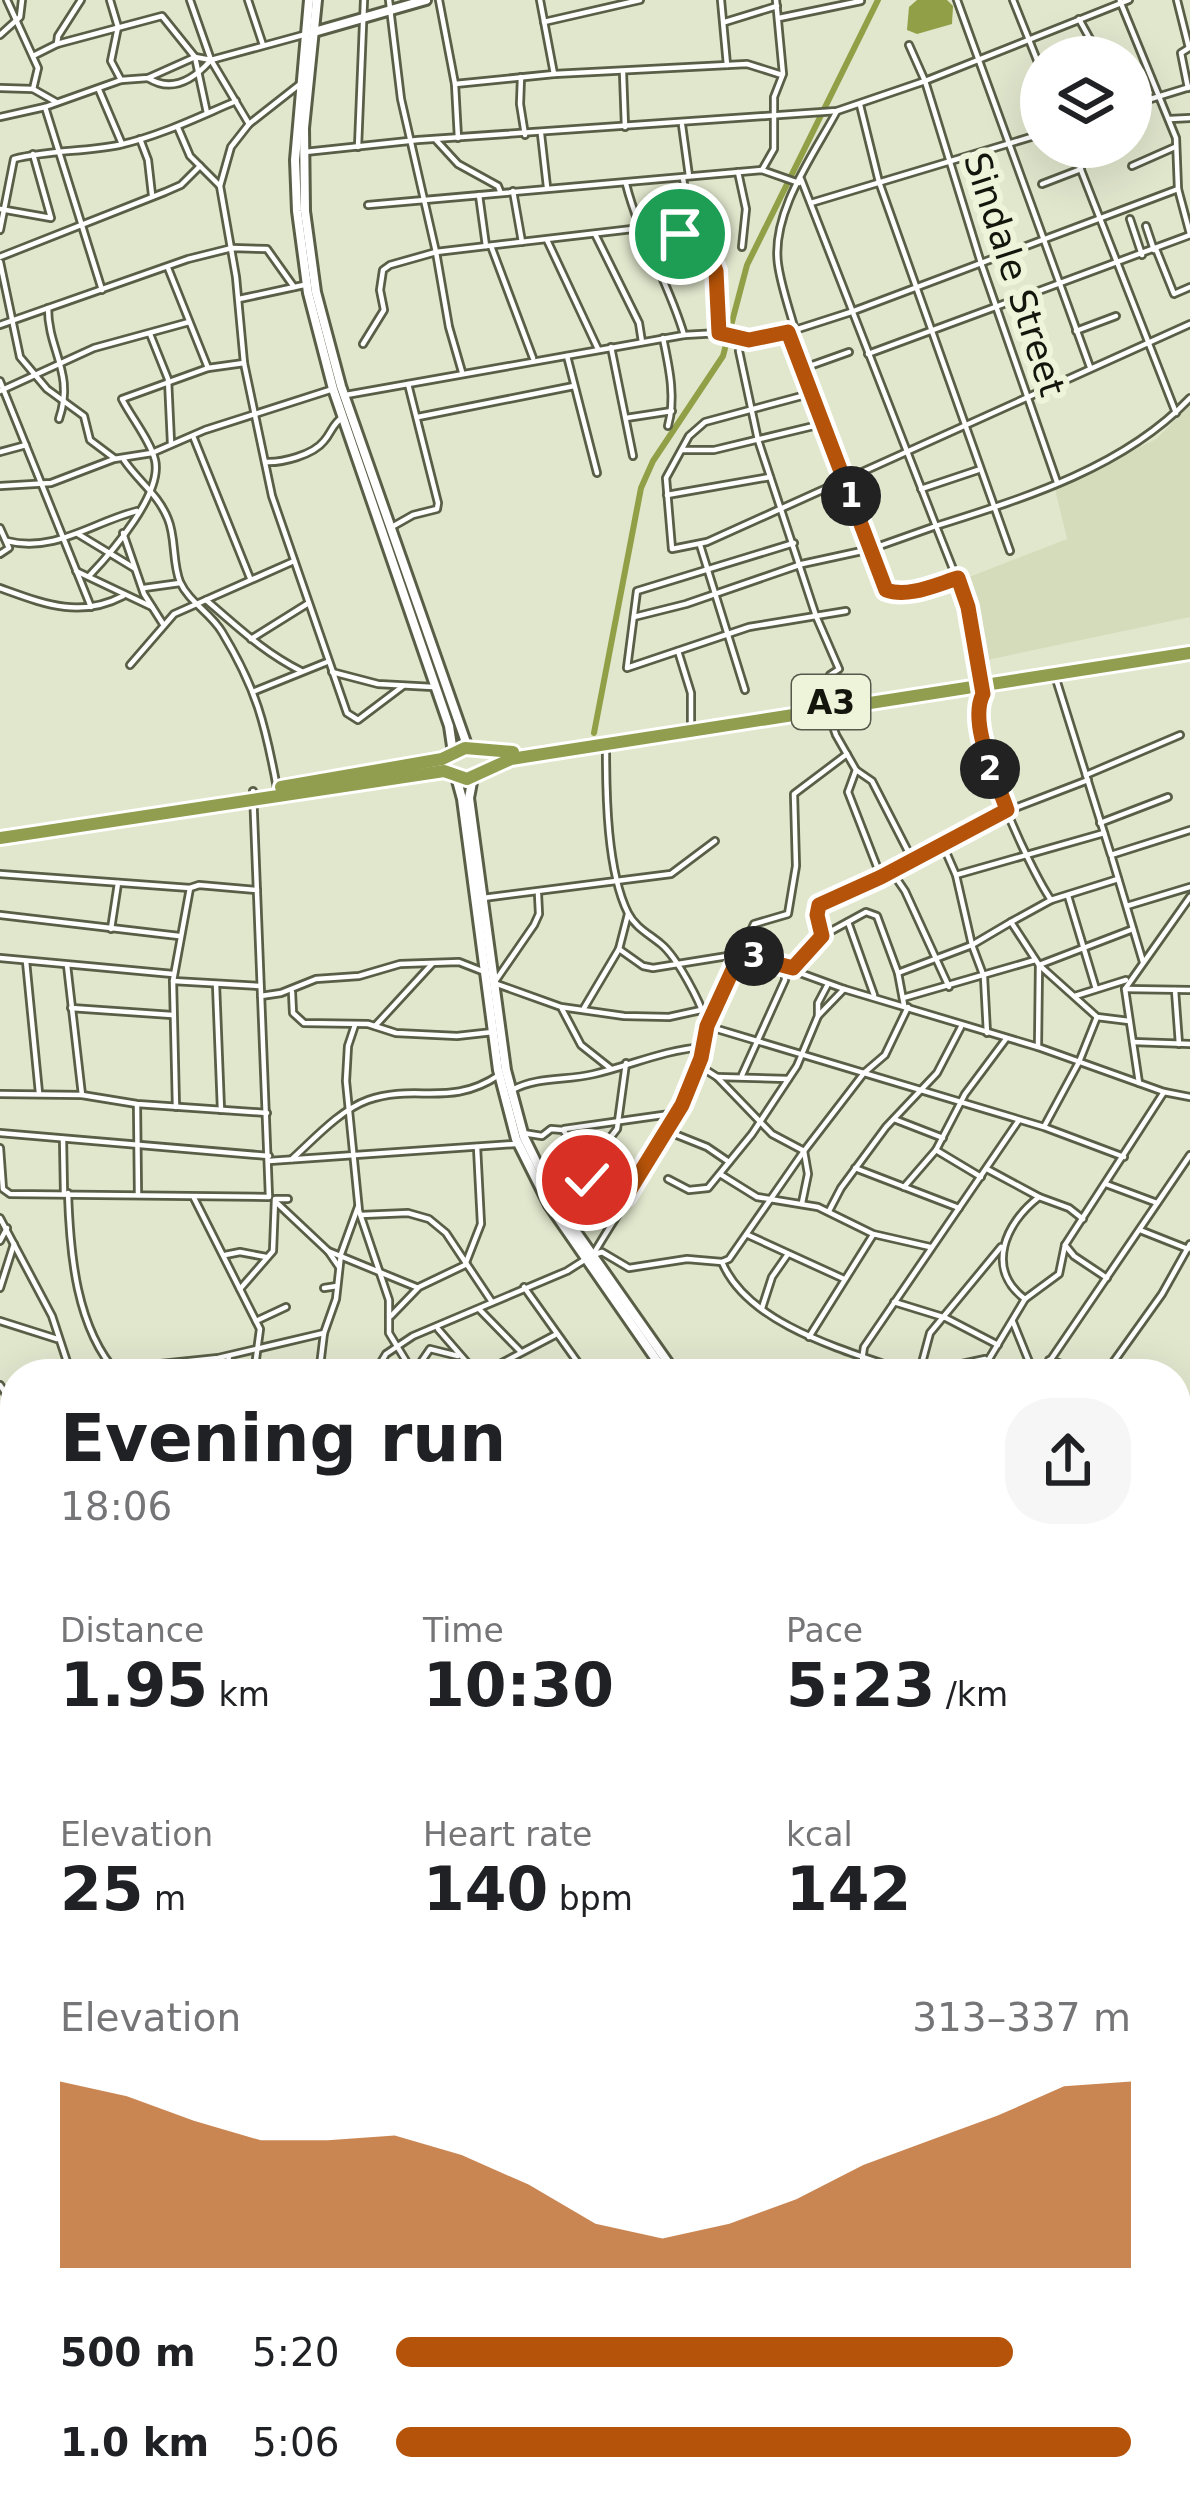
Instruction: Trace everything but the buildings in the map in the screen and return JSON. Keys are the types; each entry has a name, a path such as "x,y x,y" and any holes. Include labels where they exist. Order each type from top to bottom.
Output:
{"highway":[{"name":"A3","path":"0,835 254,795 454,774 466,779 503,760 1190,650"},
{"name":"A3","path":"254,795 471,750 510,753 691,724 827,709 1190,650"},
{"path":"471,750 480,763 475,774"},
{"path":"453,754 449,766 454,774"}],"main road":[{"path":"313,0 296,160 307,285 344,417 452,734 453,754"},
{"path":"309,33 390,5 426,0"},
{"path":"309,33 304,152 309,252 338,394 461,736 471,750"},
{"path":"454,774 463,799 500,1075 518,1144 549,1205 665,1359"},
{"path":"475,774 470,798 482,898 510,1091 523,1133 558,1206 656,1359"}],"street":[{"path":"8,0 38,68 33,89"},
{"path":"0,35 22,13 22,0"},
{"path":"57,44 81,0"},
{"path":"110,0 118,27 111,61 121,80"},
{"path":"190,0 211,60 249,124"},
{"path":"248,0 263,45"},
{"path":"358,147 364,0"},
{"path":"439,0 455,84 458,138"},
{"path":"540,0 554,74"},
{"path":"544,22 640,0"},
{"path":"721,0 727,64"},
{"path":"958,0 1090,369"},
{"path":"1012,0 1027,36"},
{"path":"1039,36 1129,0"},
{"path":"1152,98 1189,87 1181,52 1189,47 1178,0"},
{"path":"779,18 860,1"},
{"path":"868,354 1190,235 1178,189 1170,119 1120,1"},
{"path":"724,23 776,3 782,75 774,93 774,149 762,170"},
{"path":"390,5 410,141 462,372"},
{"path":"33,56 57,44 162,16 195,57 207,113"},
{"path":"1079,19 1088,36"},
{"path":"0,117 121,80 148,78 195,57 211,60 309,33"},
{"path":"304,152 837,111 1020,43"},
{"name":"Sindale Street","path":"909,45 925,81 1057,482"},
{"path":"148,78 179,84 211,60"},
{"path":"455,84 727,64 756,65 782,75"},
{"path":"623,73 625,127"},
{"path":"520,76 525,135"},
{"path":"301,82 249,124 231,148 220,186 239,299 244,363 265,462 307,604 352,719 366,715 403,686"},
{"path":"0,88 33,89 56,102"},
{"path":"99,89 122,144"},
{"path":"0,230 14,159 122,144 178,127 236,101"},
{"path":"860,105 879,182 1010,551"},
{"path":"45,107 102,290"},
{"path":"837,111 797,182 780,231 777,260 791,331 889,592 923,590 958,578"},
{"path":"1170,119 1190,118"},
{"path":"682,124 685,176 716,271 725,335"},
{"path":"178,127 190,156 220,186"},
{"path":"541,134 547,187"},
{"path":"140,139 152,195"},
{"path":"436,140 458,164 500,191"},
{"path":"809,204 1020,140"},
{"path":"1152,158 1175,148"},
{"path":"1,209 51,218 33,154"},
{"path":"115,459 90,440 84,416 20,357 0,260 182,184 200,166"},
{"path":"1042,184 1081,169 1176,413"},
{"path":"368,205 762,170 797,182 958,578 968,607 983,694 977,706 991,770 1052,900"},
{"path":"738,172 746,209 742,247"},
{"path":"626,181 684,335"},
{"path":"0,486 51,483 115,459 152,453 254,415 338,394 684,335 749,340 791,331 851,313 1178,189"},
{"path":"513,191 521,242"},
{"path":"479,195 489,246 534,360"},
{"path":"1130,219 1142,255"},
{"path":"1147,226 1174,294 1190,287"},
{"path":"362,344 384,310 383,270 436,252 641,228"},
{"path":"650,242 700,231"},
{"path":"596,234 639,323 642,342"},
{"path":"547,240 598,350"},
{"path":"0,325 232,248 267,249 294,287"},
{"path":"168,268 208,368"},
{"path":"239,299 307,285"},
{"path":"48,308 50,333 62,363 65,402 59,419"},
{"path":"1076,331 1116,316"},
{"path":"2,390 94,347 189,322"},
{"path":"813,393 705,422 688,436 666,478 673,548 700,544 1190,324"},
{"path":"150,334 165,367 171,443"},
{"path":"663,338 672,412 668,426"},
{"path":"611,347 633,456"},
{"path":"740,351 758,440 838,668 830,675"},
{"path":"802,368 849,352"},
{"path":"566,355 597,473"},
{"path":"90,575 152,489 156,462 122,399 208,368 244,363"},
{"path":"0,381 91,607"},
{"path":"390,528 437,509 437,493 408,384"},
{"path":"418,417 574,386"},
{"path":"634,617 802,564 871,549 995,507 1121,452 1154,433 1190,398"},
{"path":"626,418 672,412"},
{"path":"265,462 277,463 322,444 335,422 344,417"},
{"path":"682,450 714,450 824,424"},
{"path":"193,436 250,578"},
{"path":"0,452 26,445"},
{"path":"124,460 136,478 152,489 167,517 181,583 219,627 255,691 278,788"},
{"path":"921,489 981,469"},
{"path":"667,495 770,477"},
{"path":"8,541 34,545 63,539 137,511"},
{"path":"0,528 9,548 0,554"},
{"path":"123,533 163,624"},
{"path":"77,534 135,568"},
{"path":"794,543 637,591 627,668 728,634 846,610"},
{"path":"700,544 745,690"},
{"path":"130,665 163,624 195,602 294,561"},
{"path":"74,571 152,607"},
{"path":"144,588 181,583"},
{"path":"0,588 50,607 91,607 123,596"},
{"path":"206,600 263,651 301,671"},
{"path":"251,639 307,604"},
{"path":"678,651 691,693 691,724"},
{"path":"255,691 327,662"},
{"path":"332,672 403,686 436,687"},
{"path":"1054,674 1143,962"},
{"path":"827,709 856,770 872,782 912,859"},
{"path":"822,936 819,905 1007,810 1180,735"},
{"path":"606,744 608,811 618,882 628,914 679,967 707,1026"},
{"path":"589,1257 677,1113 698,1066 707,1026 754,924 788,914 797,851 794,794 847,754"},
{"path":"856,770 848,792 881,877"},
{"path":"0,1200 10,1194 66,1193 269,1197 254,795"},
{"path":"1100,823 1168,797"},
{"path":"1111,855 1190,830"},
{"path":"956,875 1104,833"},
{"path":"482,898 673,873 715,841"},
{"path":"942,843 956,875 971,945 984,977 987,1033"},
{"path":"892,872 949,987"},
{"path":"0,874 257,890"},
{"path":"898,973 971,945 1052,900 1118,879"},
{"path":"111,929 118,883"},
{"path":"1126,906 1190,886"},
{"path":"176,1107 173,978 190,888"},
{"path":"538,894 534,925 494,983 561,1007 639,1018 701,1010"},
{"path":"1068,896 1096,989"},
{"path":"1139,1083 1125,989 1190,897"},
{"path":"381,1359 396,1346 602,1252 629,1268 687,1259 722,1262 735,1255 804,1151 864,1073 885,1054 905,1003 877,916 866,912 822,936 793,968"},
{"path":"584,1008 619,949 628,914"},
{"path":"0,915 181,936"},
{"path":"848,922 874,995"},
{"path":"1011,922 1037,963 1097,1017 1129,1021"},
{"path":"905,1003 1133,929"},
{"path":"619,949 643,966 679,967 740,954 785,964 828,983 905,1003 1190,1097"},
{"path":"0,958 260,986"},
{"path":"26,960 39,1093"},
{"path":"375,1026 434,962"},
{"path":"261,995 389,966 464,962 485,972"},
{"path":"1037,963 1038,1047"},
{"path":"742,1075 784,980 785,964"},
{"path":"67,965 82,1095"},
{"path":"1075,996 1129,980"},
{"path":"216,983 220,1110"},
{"path":"818,1016 818,1003 828,983"},
{"path":"668,1180 701,1191 720,1174 788,1079 818,1016 844,988"},
{"path":"292,989 291,1006 299,1021 375,1026 396,1033 457,1036 494,1032"},
{"path":"1125,989 1190,990"},
{"path":"1175,990 1179,1044"},
{"path":"561,1007 580,1045 610,1068"},
{"path":"70,1008 172,1015"},
{"path":"1044,1127 1097,1017"},
{"path":"356,1024 348,1046 358,1206 382,1276 391,1316 389,1333 404,1359"},
{"path":"829,1211 855,1168 937,1073 962,1025"},
{"path":"707,1026 1044,1127 1124,1157"},
{"path":"904,1186 936,1150 960,1102 1006,1039"},
{"path":"1133,1042 1190,1044"},
{"path":"510,1091 535,1079 590,1075 667,1050 703,1047"},
{"path":"596,1156 618,1124 626,1064"},
{"path":"698,1066 717,1077 772,1134 804,1151"},
{"path":"292,1159 349,1111 374,1098 469,1092 500,1075"},
{"path":"717,1077 788,1079"},
{"path":"988,1359 1025,1299 1059,1274 1065,1245 1164,1092"},
{"path":"0,1094 82,1095 137,1105 267,1113"},
{"path":"137,1105 138,1195"},
{"path":"523,1133 542,1136 551,1129 677,1113"},
{"path":"894,1119 943,1138"},
{"path":"861,1354 1019,1120"},
{"path":"563,1130 579,1156 585,1178 608,1201 626,1196"},
{"path":"667,1131 729,1162"},
{"path":"0,1133 292,1159 518,1144"},
{"path":"63,1139 70,1239 93,1343 106,1359"},
{"path":"391,1316 419,1287 465,1265 481,1224 477,1147"},
{"path":"0,1148 3,1189 10,1194"},
{"path":"936,1150 981,1178"},
{"path":"802,1203 808,1174 804,1151"},
{"path":"1050,1359 1186,1168 1190,1155"},
{"path":"855,1168 959,1208"},
{"path":"987,1169 1083,1219"},
{"path":"720,1174 757,1197 802,1203 873,1234 930,1247"},
{"path":"1106,1184 1159,1204"},
{"path":"921,1359 927,1340 1039,1196"},
{"path":"194,1198 260,1329 257,1359"},
{"path":"240,1289 273,1251 275,1199 288,1199"},
{"path":"277,1203 339,1267"},
{"path":"322,1359 340,1254 358,1206"},
{"path":"360,1215 408,1213 429,1219 446,1233 491,1302"},
{"path":"0,1218 52,1316 65,1359"},
{"path":"0,1241 7,1228"},
{"path":"1116,1359 1189,1247 1140,1230"},
{"path":"809,1337 873,1234"},
{"path":"748,1235 844,1279"},
{"path":"0,1288 14,1244"},
{"path":"1065,1245 1107,1278"},
{"path":"1001,1247 1003,1274 1025,1299"},
{"path":"328,1251 419,1287"},
{"path":"223,1255 240,1252 266,1257"},
{"path":"762,1308 772,1277 789,1253"},
{"path":"722,1262 732,1286 762,1308 809,1337 875,1359"},
{"path":"324,1288 337,1286"},
{"path":"524,1287 575,1359"},
{"path":"894,1302 946,1318 998,1345"},
{"path":"256,1321 286,1307"},
{"path":"479,1309 523,1354"},
{"path":"0,1321 57,1339"},
{"path":"1013,1322 1031,1359"},
{"path":"436,1327 460,1357"},
{"path":"202,1359 324,1333"},
{"path":"512,1359 557,1334"},
{"path":"424,1359 430,1349 460,1357"},
{"path":"861,1354 863,1359"},
{"path":"230,1359 231,1355"}],"shaded area":[{"path":"917,0 947,0 953,6 952,24 917,34 907,30 909,7"},
{"path":"1190,405 1190,617 982,661 969,577 1067,539 1055,489 1156,439"}],"waterway":[{"path":"594,733 641,488 653,461 723,356 747,265 878,0"}],"route":[{"path":"587,1180 608,1201 626,1196 682,1105 701,1058 707,1026 740,954 793,968 822,936 819,905 1007,810 991,770 977,706 983,694 968,607 958,578 923,590 886,590 788,332 749,340 719,333 716,271 700,231 680,234"}]}
